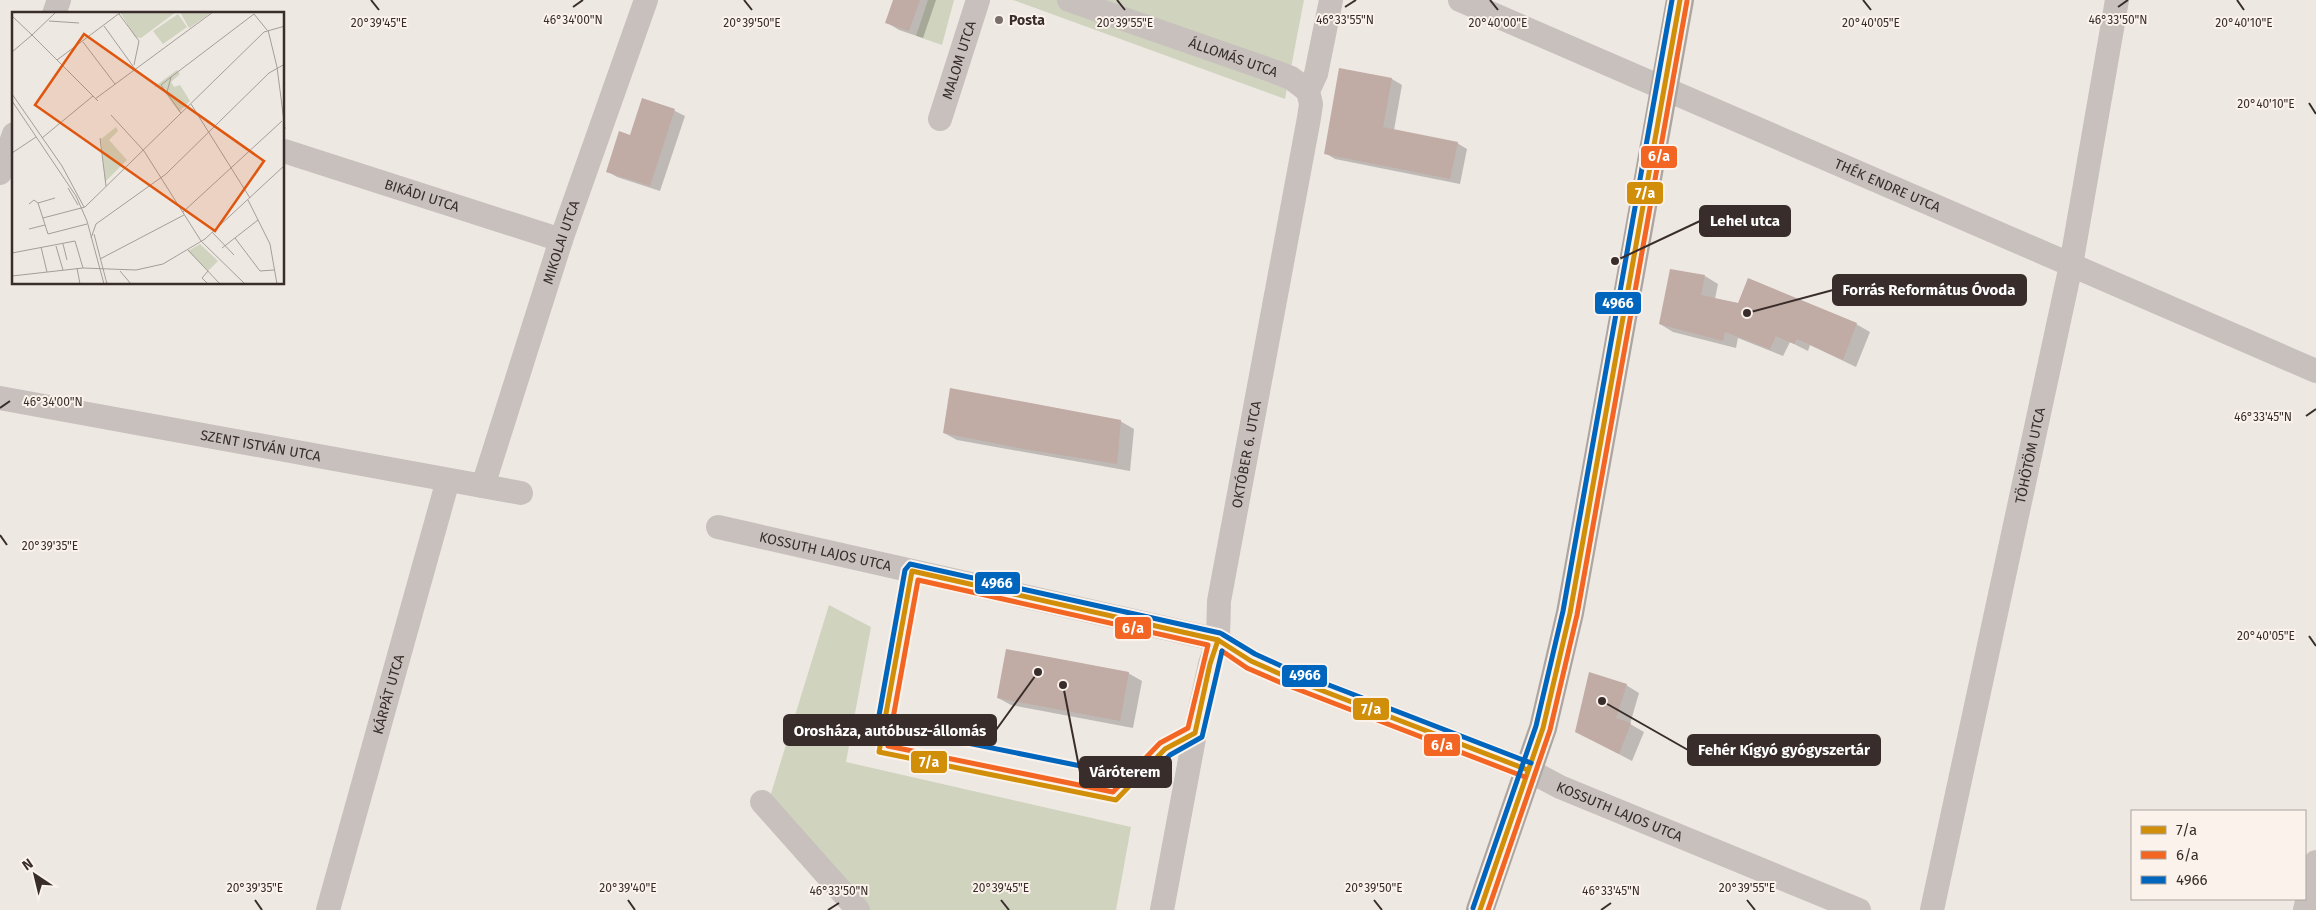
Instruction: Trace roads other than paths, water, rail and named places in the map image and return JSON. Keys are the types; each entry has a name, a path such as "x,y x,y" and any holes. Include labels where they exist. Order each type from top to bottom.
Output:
{"main road":[{"path":"1480,910 1548,711 1570,613 1680,0"}],"street":[{"name":"MIKOLAI UTCA","path":"483,486 561,240 646,0"},
{"name":"MALOM UTCA","path":"940,119 978,0"},
{"name":"ÁLLOMÁS UTCA","path":"1069,0 1282,74 1301,84 1308,91"},
{"name":"OKTÓBER 6. UTCA","path":"1162,910 1195,733 1210,664 1218,640 1219,600 1307,127 1311,104 1308,91 1316,74 1332,0"},
{"name":"THÉK ENDRE UTCA","path":"1460,0 2316,371"},
{"name":"TÖHÖTÖM UTCA","path":"1932,910 2071,264 2117,0"},
{"path":"0,173 12,140"},
{"name":"BIKÁDI UTCA","path":"285,151 561,240"},
{"name":"SZENT ISTVÁN UTCA","path":"0,398 522,493"},
{"name":"KÁRPÁT UTCA","path":"328,910 448,480"},
{"name":"KOSSUTH LAJOS UTCA","path":"718,527 1218,640 1251,661 1286,677 1528,770 1560,787 1859,910"},
{"path":"762,802 858,910"},
{"path":"2305,910 2316,862"}],"place":[{"name":"Posta","path":"999,20"},
{"name":"Lehel utca","path":"1615,261"},
{"name":"Forrás Református Óvoda","path":"1747,313"},
{"name":"Orosháza, autóbusz-állomás","path":"1038,672"},
{"name":"Váróterem","path":"1063,685"},
{"name":"Fehér Kígyó gyógyszertár","path":"1602,701"}]}
